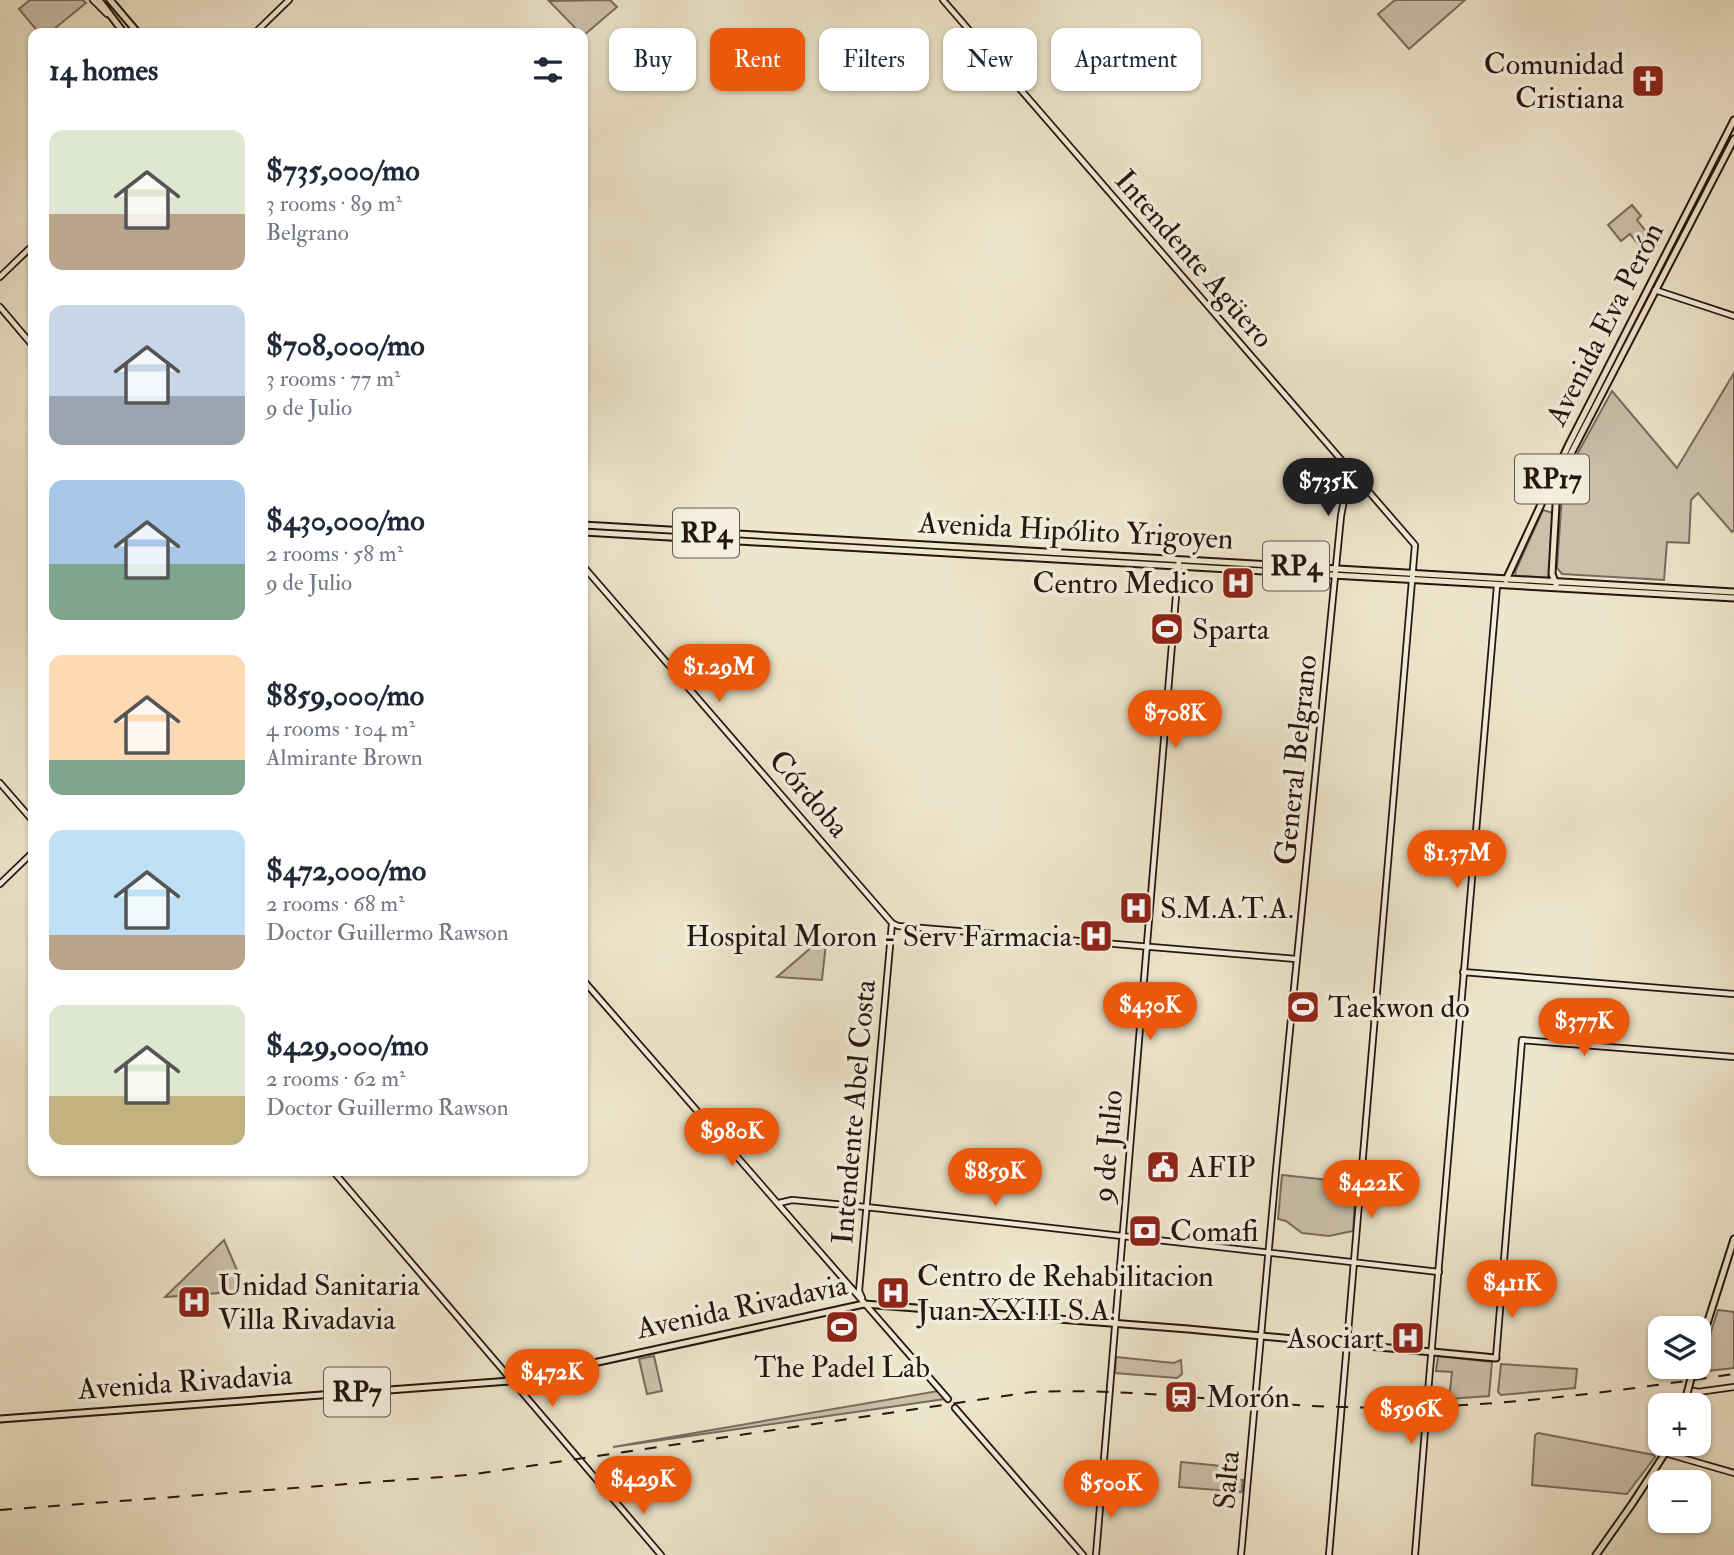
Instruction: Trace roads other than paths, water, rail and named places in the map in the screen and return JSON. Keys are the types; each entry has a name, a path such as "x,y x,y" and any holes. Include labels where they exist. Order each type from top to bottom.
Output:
{"main road":[{"path":"99,0 120,28"},
{"path":"111,0 134,28"},
{"name":"Avenida Eva Perón","path":"1555,582 1552,574 1556,511 1562,471 1734,120"},
{"name":"Avenida Eva Perón","path":"1508,579 1569,444 1734,139"},
{"path":"1540,508 1556,511"},
{"name":"Avenida Hipólito Yrigoyen","path":"588,525 1734,592"},
{"name":"Avenida Hipólito Yrigoyen","path":"588,532 1734,598"},
{"path":"1497,586 1508,579"},
{"path":"1555,582 1560,589"},
{"path":"1709,1316 1734,1239"},
{"name":"Avenida Rivadavia","path":"0,1419 512,1381 864,1304 1260,1335 1496,1358"},
{"path":"1596,1555 1662,1456"}],"street":[{"path":"93,0 114,20"},
{"path":"260,28 289,0"},
{"name":"Intendente Agüero","path":"943,0 1415,545 1413,573"},
{"path":"0,277 28,250"},
{"path":"1652,288 1734,316"},
{"path":"0,307 28,340"},
{"name":"General Belgrano","path":"1254,1408 1296,959 1346,478 1350,469"},
{"name":"9 de Julio","path":"1096,1555 1179,559"},
{"name":"Córdoba","path":"588,572 892,923"},
{"path":"1329,1555 1413,573"},
{"path":"1427,1404 1497,586"},
{"path":"0,783 28,815"},
{"path":"0,884 28,857"},
{"path":"892,923 898,926 1296,959"},
{"name":"Intendente Abel Costa","path":"864,1304 859,1291 892,923"},
{"path":"1463,972 1734,994"},
{"path":"588,986 948,1399"},
{"name":"RP7","path":"1496,1358 1522,1040 1734,1057"},
{"path":"337,1176 661,1555"},
{"path":"779,1203 792,1200 866,1207 1439,1272"},
{"path":"1709,1316 1712,1306"},
{"path":"1688,1393 1691,1379"},
{"path":"1689,1390 1698,1392 1734,1387"},
{"path":"955,1408 1083,1555"},
{"name":"Salta","path":"1241,1555 1254,1408"},
{"path":"1415,1555 1426,1418"},
{"path":"1673,1456 1734,1472"}],"tunnel":[{"path":"1426,1418 1427,1404"}],"railway":[{"path":"0,1510 468,1475 1032,1392 1110,1392 1305,1406 1393,1408 1539,1399 1734,1374"}],"place":[{"name":"Comunidad Cristiana","path":"1648,81"},
{"name":"Centro Medico","path":"1238,583"},
{"name":"Sparta","path":"1167,629"},
{"name":"S.M.A.T.A.","path":"1136,908"},
{"name":"Hospital Moron - Serv Farmacia","path":"1096,936"},
{"name":"Taekwon do","path":"1303,1007"},
{"name":"AFIP","path":"1163,1167"},
{"name":"Comafi","path":"1145,1231"},
{"name":"Centro de Rehabilitacion Juan XXIII S.A.","path":"893,1293"},
{"name":"Unidad Sanitaria Villa Rivadavia","path":"194,1302"},
{"name":"The Padel Lab","path":"842,1327"},
{"name":"Asociart","path":"1408,1338"},
{"name":"Morón","path":"1181,1397"}]}
